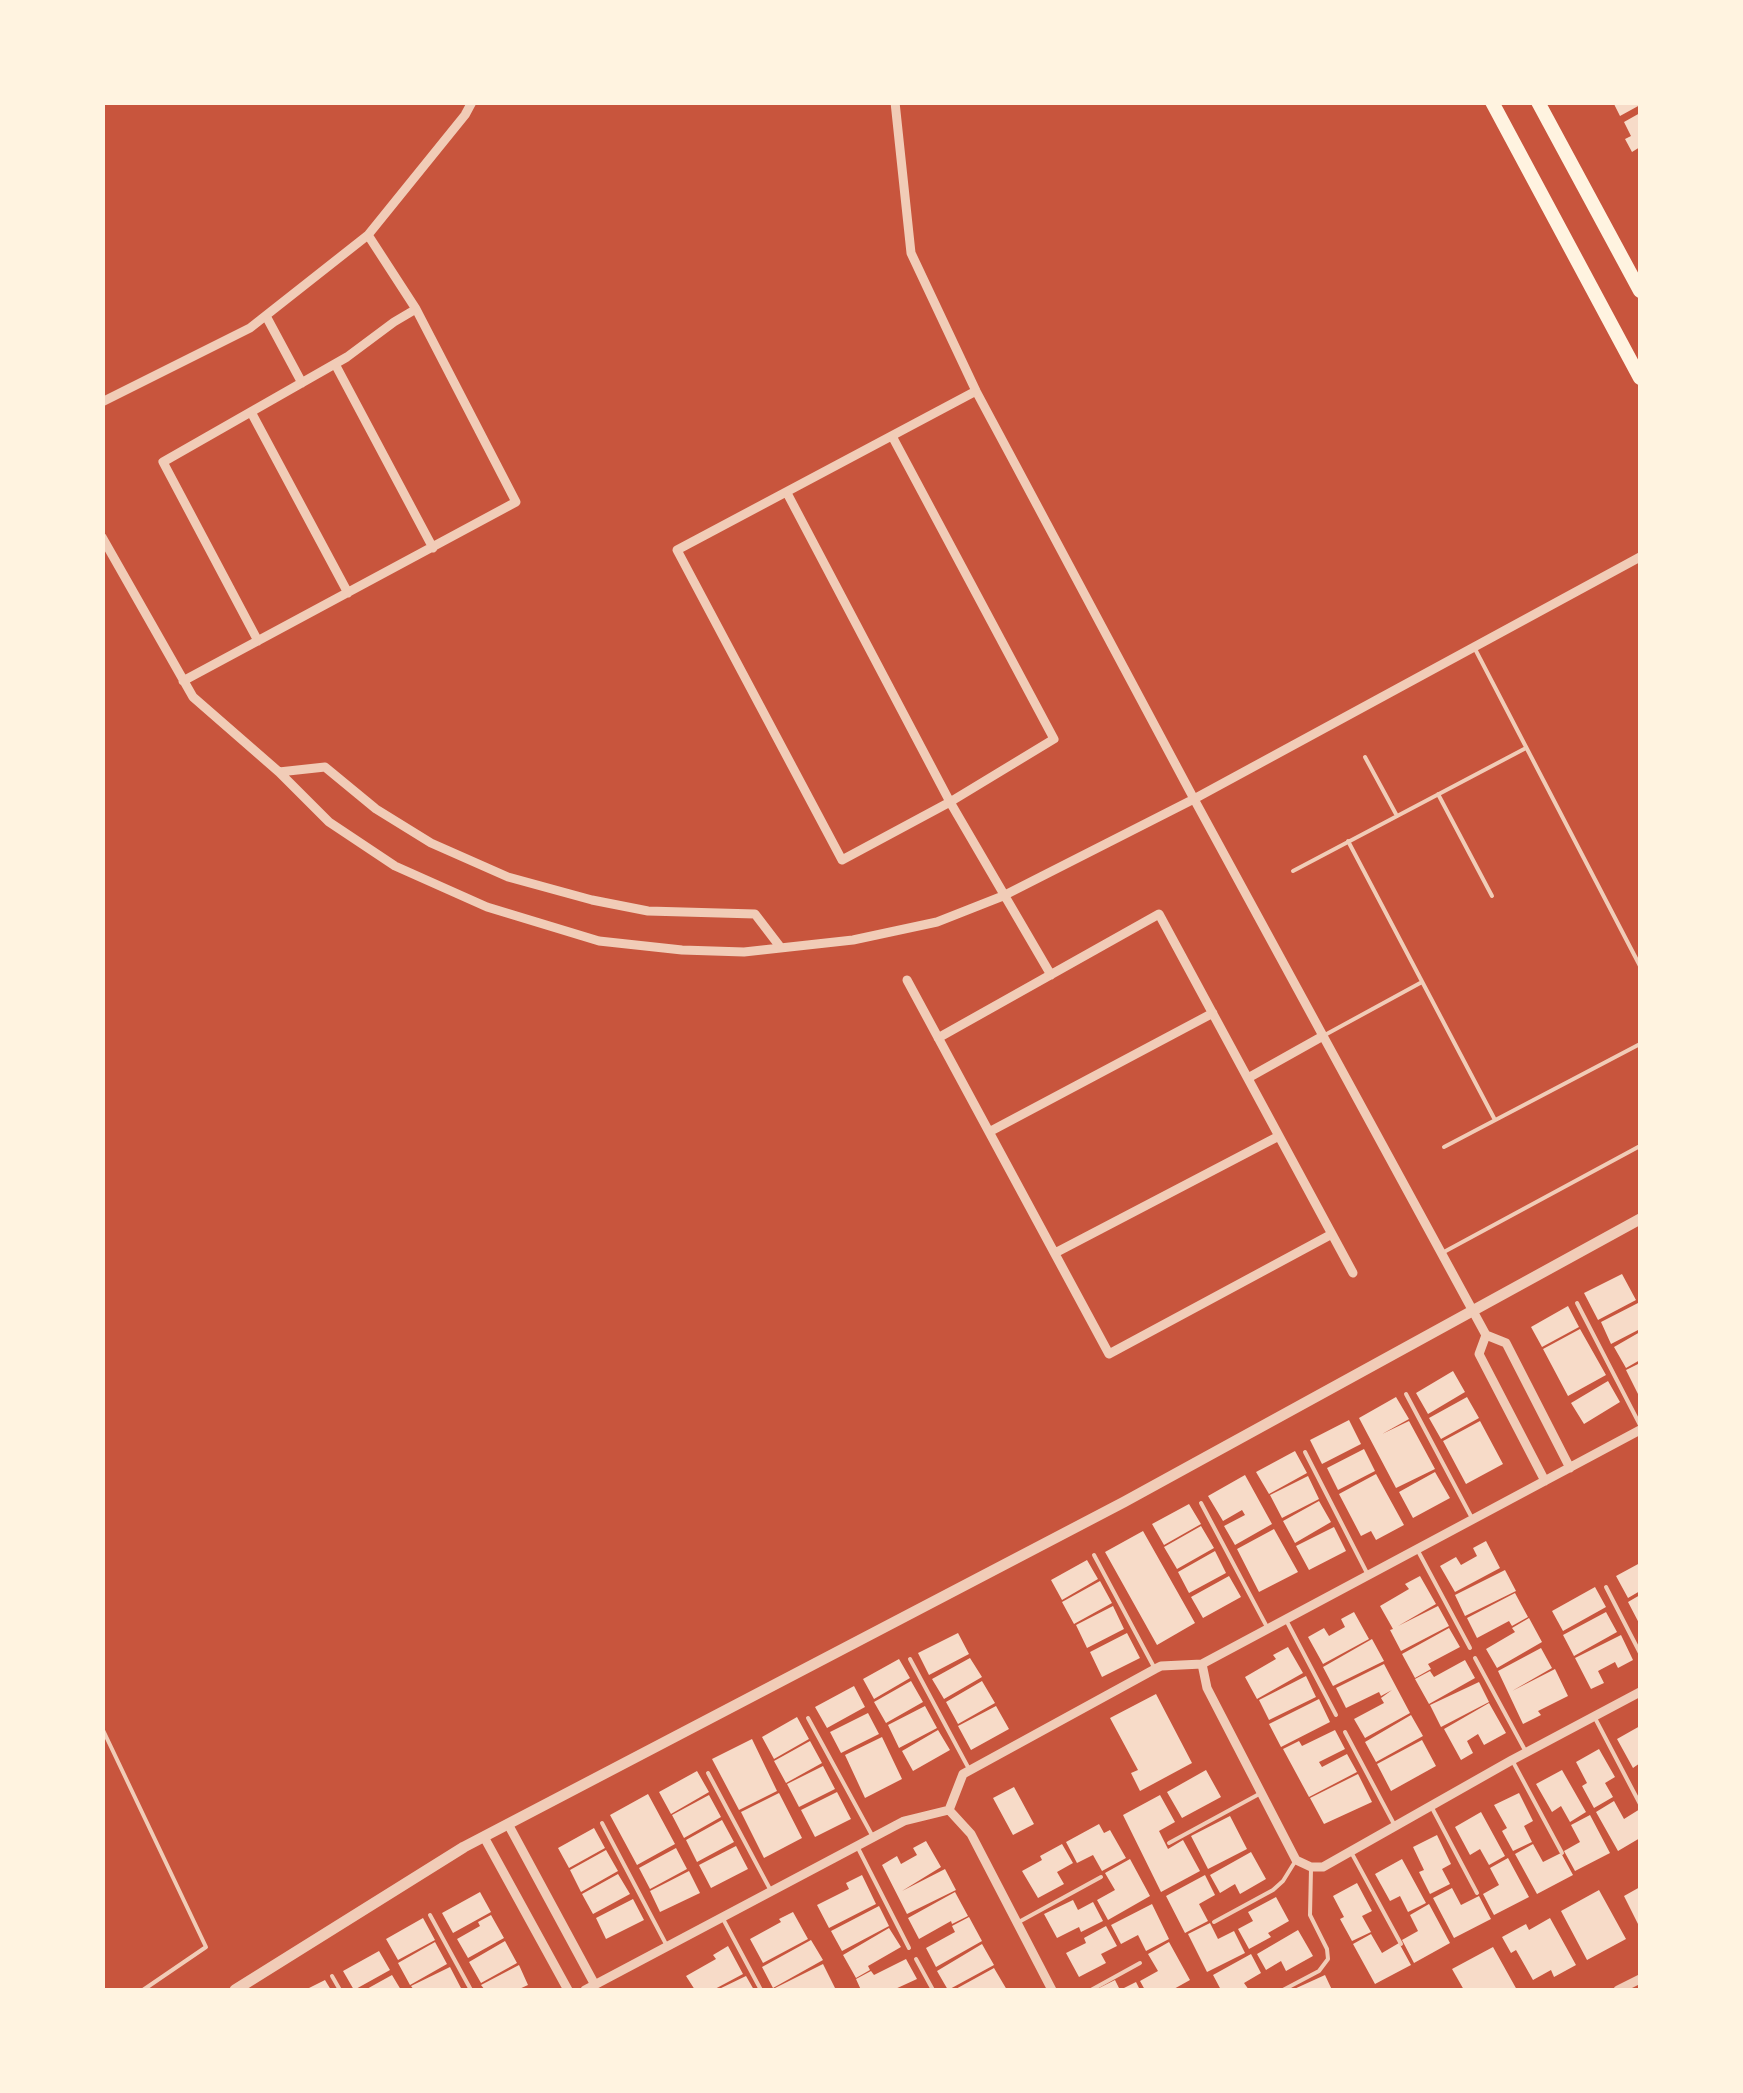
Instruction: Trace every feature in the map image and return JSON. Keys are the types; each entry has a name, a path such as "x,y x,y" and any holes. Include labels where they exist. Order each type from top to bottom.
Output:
{"main road":[{"path":"1492,102 1640,378"},
{"path":"1538,102 1640,291"},
{"path":"1619,338 1640,352"}],"street":[{"path":"102,402 250,328 368,235 472,102"},
{"path":"895,102 910,253 976,391 1486,1335 1506,1343 1570,1468"},
{"path":"183,681 516,502 416,309 368,235"},
{"path":"258,641 163,462 335,364 416,309"},
{"path":"266,316 302,383"},
{"path":"335,364 432,548"},
{"path":"892,436 1054,739 950,802 842,860 677,550 976,391"},
{"path":"250,412 348,593"},
{"path":"786,493 950,802 1050,975"},
{"path":"102,537 193,697 329,822 395,866 486,908 598,940 682,950 744,952 854,940 937,922 1004,896 1194,799 1640,557"},
{"path":"279,772 325,767 376,809 417,834 508,877 648,912 755,914 781,948"},
{"path":"938,1038 1159,914 1354,1273"},
{"path":"907,980 1108,1354 1332,1234"},
{"path":"989,1132 1212,1012"},
{"path":"1248,1078 1323,1036"},
{"path":"1054,1254 1279,1136"},
{"path":"235,1990 464,1847 1124,1502 1640,1219"},
{"path":"1486,1335 1480,1354 1546,1481"},
{"path":"950,1810 964,1774 1156,1668 1202,1664 1640,1428"},
{"path":"1202,1664 1207,1688 1296,1860 1311,1867 1322,1867 1640,1692"},
{"path":"508,1824 590,1988 904,1821 950,1810"},
{"path":"950,1810 970,1834 1052,1990"},
{"path":"484,1837 568,1990"},
{"path":"1618,1990 1640,1978"}],"lane":[{"path":"1474,648 1640,966"},
{"path":"1293,871 1526,748"},
{"path":"1365,757 1396,816"},
{"path":"1438,794 1492,896"},
{"path":"1348,841 1495,1120"},
{"path":"1323,1036 1422,982"},
{"path":"1444,1147 1640,1044"},
{"path":"1442,1253 1640,1146"},
{"path":"1576,1302 1640,1428"},
{"path":"1406,1394 1473,1520"},
{"path":"1304,1452 1368,1575"},
{"path":"1201,1503 1268,1629"},
{"path":"1417,1550 1470,1648"},
{"path":"1094,1554 1156,1668"},
{"path":"1606,1587 1640,1653"},
{"path":"1286,1620 1336,1715"},
{"path":"1476,1658 1526,1752"},
{"path":"910,1659 970,1771"},
{"path":"1594,1716 1640,1804"},
{"path":"808,1718 872,1837"},
{"path":"102,1728 206,1948 143,1990"},
{"path":"1345,1732 1395,1826"},
{"path":"1512,1760 1562,1853"},
{"path":"708,1773 771,1892"},
{"path":"1168,1843 1261,1792"},
{"path":"1431,1806 1478,1893"},
{"path":"602,1823 667,1946"},
{"path":"856,1846 909,1948"},
{"path":"1350,1852 1401,1944"},
{"path":"1214,1922 1273,1890 1296,1860"},
{"path":"1283,1990 1319,1971 1328,1959 1327,1948 1310,1915 1311,1867"},
{"path":"1017,1923 1101,1877"},
{"path":"430,1915 471,1990"},
{"path":"722,1917 761,1990"},
{"path":"916,1959 933,1990"},
{"path":"1091,1990 1140,1963"},
{"path":"332,1976 340,1990"}],"building":[{"path":"1613,102 1640,102 1640,105 1620,116"},
{"path":"1640,113 1640,147 1632,152 1625,139 1631,136 1624,122"},
{"path":"1622,1274 1636,1300 1598,1320 1584,1293"},
{"path":"1638,1303 1640,1329 1611,1344 1601,1322"},
{"path":"1568,1306 1579,1327 1542,1347 1531,1327"},
{"path":"1580,1329 1606,1375 1568,1396 1543,1349"},
{"path":"1640,1332 1640,1360 1626,1368 1614,1347"},
{"path":"1640,1363 1640,1398 1626,1370"},
{"path":"1453,1371 1465,1392 1428,1414 1416,1393"},
{"path":"1608,1381 1620,1402 1584,1424 1571,1403"},
{"path":"1396,1397 1409,1419 1382,1434 1409,1421 1435,1469 1396,1488 1359,1418"},
{"path":"1467,1397 1479,1418 1441,1439 1429,1418"},
{"path":"1349,1420 1361,1444 1322,1464 1310,1440"},
{"path":"1480,1421 1503,1464 1466,1484 1443,1441"},
{"path":"1364,1449 1375,1471 1338,1490 1327,1468"},
{"path":"1295,1451 1307,1473 1269,1494 1256,1472"},
{"path":"1435,1472 1450,1498 1413,1518 1399,1492"},
{"path":"1376,1474 1404,1525 1376,1540 1371,1531 1361,1536 1339,1494"},
{"path":"1245,1475 1272,1524 1235,1545 1224,1526 1245,1515 1242,1510 1223,1521 1208,1496"},
{"path":"1308,1476 1319,1499 1282,1518 1270,1495"},
{"path":"1319,1501 1331,1522 1295,1543 1283,1521"},
{"path":"1189,1504 1201,1524 1164,1545 1152,1524"},
{"path":"1201,1526 1214,1548 1177,1569 1164,1547"},
{"path":"1334,1527 1346,1551 1309,1570 1296,1546"},
{"path":"1274,1529 1298,1572 1259,1592 1237,1549"},
{"path":"1143,1531 1195,1623 1157,1645 1105,1552"},
{"path":"1486,1541 1500,1568 1455,1592 1440,1566 1456,1557 1461,1565 1477,1556 1473,1548"},
{"path":"1215,1551 1226,1573 1189,1593 1178,1572"},
{"path":"1087,1560 1098,1579 1062,1600 1051,1580"},
{"path":"1640,1563 1640,1591 1628,1598 1616,1576"},
{"path":"1505,1570 1516,1591 1465,1616 1455,1595"},
{"path":"1229,1576 1241,1597 1203,1618 1191,1597"},
{"path":"1420,1576 1436,1604 1398,1626 1438,1606 1449,1626 1401,1651 1380,1606 1409,1589 1405,1584"},
{"path":"1100,1581 1112,1603 1074,1624 1062,1602"},
{"path":"1595,1587 1606,1607 1563,1631 1552,1611"},
{"path":"1515,1593 1528,1617 1512,1626 1509,1621 1477,1638 1467,1618"},
{"path":"1640,1595 1640,1625 1628,1602"},
{"path":"1113,1606 1124,1629 1087,1648 1076,1625"},
{"path":"1354,1612 1369,1639 1323,1664 1308,1637 1324,1628 1329,1636 1345,1627 1341,1619"},
{"path":"1606,1612 1617,1632 1574,1656 1563,1635"},
{"path":"1529,1618 1542,1642 1497,1668 1486,1649 1515,1632 1512,1628"},
{"path":"1449,1628 1460,1647 1428,1664 1431,1669 1415,1678 1402,1654"},
{"path":"958,1633 969,1654 929,1675 918,1653"},
{"path":"1127,1633 1140,1658 1102,1677 1090,1652"},
{"path":"1621,1635 1633,1660 1618,1668 1615,1662 1598,1671 1604,1683 1591,1689 1575,1658"},
{"path":"1372,1639 1384,1661 1333,1686 1323,1667"},
{"path":"1288,1647 1303,1673 1257,1699 1245,1677"},
{"path":"1541,1648 1552,1668 1512,1691 1555,1669 1568,1696 1538,1711 1541,1715 1523,1724 1498,1671"},
{"path":"970,1658 982,1677 944,1699 932,1679"},
{"path":"899,1659 910,1678 874,1699 863,1679"},
{"path":"1465,1660 1475,1678 1429,1704 1415,1679 1430,1671 1434,1677"},
{"path":"1384,1664 1410,1713 1365,1738 1354,1719 1384,1703 1381,1698 1392,1690 1346,1708 1336,1688"},
{"path":"1306,1676 1316,1697 1269,1720 1259,1700"},
{"path":"911,1681 923,1702 886,1723 874,1702"},
{"path":"982,1681 995,1703 958,1724 946,1702"},
{"path":"1479,1682 1489,1702 1441,1727 1430,1705"},
{"path":"854,1686 865,1707 827,1728 815,1707"},
{"path":"1156,1694 1192,1763 1140,1791 1131,1773 1138,1770 1110,1718"},
{"path":"1319,1699 1330,1722 1281,1747 1269,1724"},
{"path":"1489,1703 1506,1733 1484,1745 1478,1734 1467,1741 1473,1753 1461,1760 1444,1729"},
{"path":"925,1706 937,1728 899,1748 888,1725"},
{"path":"996,1706 1009,1729 971,1750 958,1726"},
{"path":"868,1713 879,1734 841,1753 830,1732"},
{"path":"1411,1715 1423,1736 1376,1762 1365,1742"},
{"path":"797,1717 809,1739 774,1759 762,1737"},
{"path":"1640,1726 1640,1763 1633,1768 1617,1739"},
{"path":"938,1730 950,1750 913,1771 902,1751"},
{"path":"1335,1730 1345,1749 1319,1762 1322,1767 1347,1754 1357,1772 1309,1797 1283,1749 1299,1741 1302,1746"},
{"path":"882,1737 902,1779 865,1798 845,1755"},
{"path":"752,1739 777,1791 739,1810 712,1759"},
{"path":"1422,1740 1436,1766 1391,1791 1377,1764"},
{"path":"810,1741 822,1763 786,1783 774,1761"},
{"path":"1599,1749 1615,1777 1605,1783 1613,1797 1594,1808 1582,1786 1587,1783 1576,1762"},
{"path":"823,1766 835,1789 799,1807 787,1784"},
{"path":"1206,1770 1221,1797 1182,1818 1167,1792"},
{"path":"1562,1770 1586,1812 1570,1822 1561,1806 1552,1812 1536,1784"},
{"path":"697,1771 709,1792 671,1814 659,1792"},
{"path":"1358,1774 1372,1802 1324,1824 1310,1798"},
{"path":"1014,1787 1034,1824 1013,1835 993,1798"},
{"path":"837,1792 851,1819 815,1837 801,1810"},
{"path":"779,1793 802,1838 764,1858 741,1812"},
{"path":"1519,1793 1533,1821 1524,1826 1532,1842 1513,1851 1502,1831 1507,1828 1494,1805"},
{"path":"648,1794 675,1844 637,1865 610,1815"},
{"path":"709,1795 721,1817 684,1838 672,1815"},
{"path":"1160,1795 1175,1822 1159,1831 1168,1849 1183,1840 1200,1871 1161,1892 1123,1815"},
{"path":"1614,1801 1624,1819 1640,1809 1640,1838 1618,1851 1596,1812"},
{"path":"1481,1812 1505,1856 1489,1865 1480,1849 1470,1855 1455,1827"},
{"path":"1590,1815 1610,1853 1575,1871 1564,1851 1580,1842 1571,1825"},
{"path":"1230,1816 1247,1849 1208,1869 1191,1836"},
{"path":"722,1820 734,1842 697,1862 686,1840"},
{"path":"1099,1824 1104,1833 1110,1830 1126,1858 1102,1871 1093,1855 1077,1863 1066,1842"},
{"path":"594,1828 605,1848 569,1868 558,1848"},
{"path":"1437,1835 1451,1864 1442,1869 1450,1884 1430,1894 1413,1847"},
{"path":"926,1841 941,1867 902,1891 945,1869 956,1890 907,1914 882,1865 897,1856 901,1864 917,1855 913,1848"},
{"path":"1062,1844 1073,1863 1057,1872 1064,1884 1038,1898 1022,1871"},
{"path":"1533,1844 1543,1862 1561,1853 1573,1875 1537,1894 1515,1854"},
{"path":"736,1846 748,1869 711,1888 699,1865"},
{"path":"676,1848 687,1869 650,1889 639,1868"},
{"path":"606,1850 618,1871 581,1892 570,1870"},
{"path":"1251,1852 1266,1879 1240,1894 1235,1884 1220,1893 1210,1875"},
{"path":"1508,1858 1529,1897 1494,1915 1483,1894 1499,1885 1490,1868"},
{"path":"1130,1859 1150,1896 1108,1920 1097,1900 1115,1890 1105,1873"},
{"path":"1402,1859 1426,1903 1408,1912 1400,1896 1390,1901 1375,1874"},
{"path":"689,1871 700,1893 660,1912 650,1891"},
{"path":"618,1874 630,1894 593,1914 582,1894"},
{"path":"862,1875 876,1904 829,1928 817,1905 849,1889 846,1883"},
{"path":"1205,1875 1215,1895 1199,1904 1208,1921 1185,1933 1166,1896"},
{"path":"1357,1883 1372,1911 1362,1916 1371,1932 1352,1941 1333,1896"},
{"path":"1640,1887 1640,1928 1624,1896"},
{"path":"1452,1888 1461,1905 1479,1896 1491,1919 1454,1938 1433,1898"},
{"path":"1599,1890 1626,1939 1587,1960 1561,1911"},
{"path":"480,1892 491,1912 453,1933 442,1913"},
{"path":"955,1892 968,1916 919,1939 908,1918"},
{"path":"1276,1897 1289,1921 1249,1949 1238,1929 1253,1921 1248,1912"},
{"path":"633,1899 644,1920 606,1939 596,1918"},
{"path":"1073,1900 1078,1910 1093,1902 1103,1921 1057,1938 1044,1914"},
{"path":"1152,1904 1169,1939 1146,1951 1138,1935 1121,1944 1111,1925"},
{"path":"1429,1904 1450,1943 1414,1963 1402,1940 1418,1931 1410,1915"},
{"path":"879,1906 889,1926 842,1951 831,1931"},
{"path":"793,1912 808,1939 763,1963 750,1939"},
{"path":"491,1915 504,1938 468,1958 457,1939"},
{"path":"969,1917 982,1941 936,1967 926,1948 955,1932 952,1926"},
{"path":"423,1918 435,1940 398,1960 386,1939"},
{"path":"1550,1918 1576,1965 1554,1977 1551,1970 1533,1980 1516,1950 1511,1953 1502,1937 1526,1924 1529,1930"},
{"path":"1210,1923 1218,1939 1234,1931 1245,1953 1207,1972 1188,1934"},
{"path":"1106,1926 1117,1946 1101,1954 1106,1963 1079,1977 1066,1953"},
{"path":"889,1928 901,1947 868,1966 870,1970 856,1978 843,1955"},
{"path":"1298,1930 1313,1956 1286,1971 1281,1961 1266,1970 1257,1954"},
{"path":"1371,1934 1382,1953 1399,1943 1411,1965 1375,1984 1353,1944"},
{"path":"811,1940 823,1960 773,1988 762,1967"},
{"path":"505,1941 517,1963 481,1983 469,1962"},
{"path":"435,1942 447,1964 410,1985 398,1963"},
{"path":"1169,1942 1190,1980 1172,1990 1145,1990 1140,1981 1158,1971 1148,1954"},
{"path":"982,1944 994,1965 948,1990 937,1971"},
{"path":"728,1946 743,1974 713,1990 695,1990 686,1976 716,1959 713,1955"},
{"path":"1493,1947 1517,1990 1464,1990 1452,1969"},
{"path":"379,1951 390,1970 354,1990 343,1971"},
{"path":"1251,1954 1261,1973 1244,1983 1249,1990 1221,1990 1213,1975"},
{"path":"906,1959 917,1979 893,1990 861,1990 856,1979"},
{"path":"823,1964 836,1990 775,1988"},
{"path":"519,1965 528,1985 517,1990 485,1990 481,1985"},
{"path":"450,1967 462,1990 414,1990 411,1986"},
{"path":"994,1968 1007,1990 954,1990"},
{"path":"392,1975 401,1990 365,1990"},
{"path":"1325,1975 1332,1990 1292,1990"},
{"path":"746,1976 754,1990 717,1990"},
{"path":"325,1980 331,1990 305,1990"},
{"path":"1115,1980 1120,1990 1095,1990"},
{"path":"1136,1982 1140,1990 1120,1990"}]}
